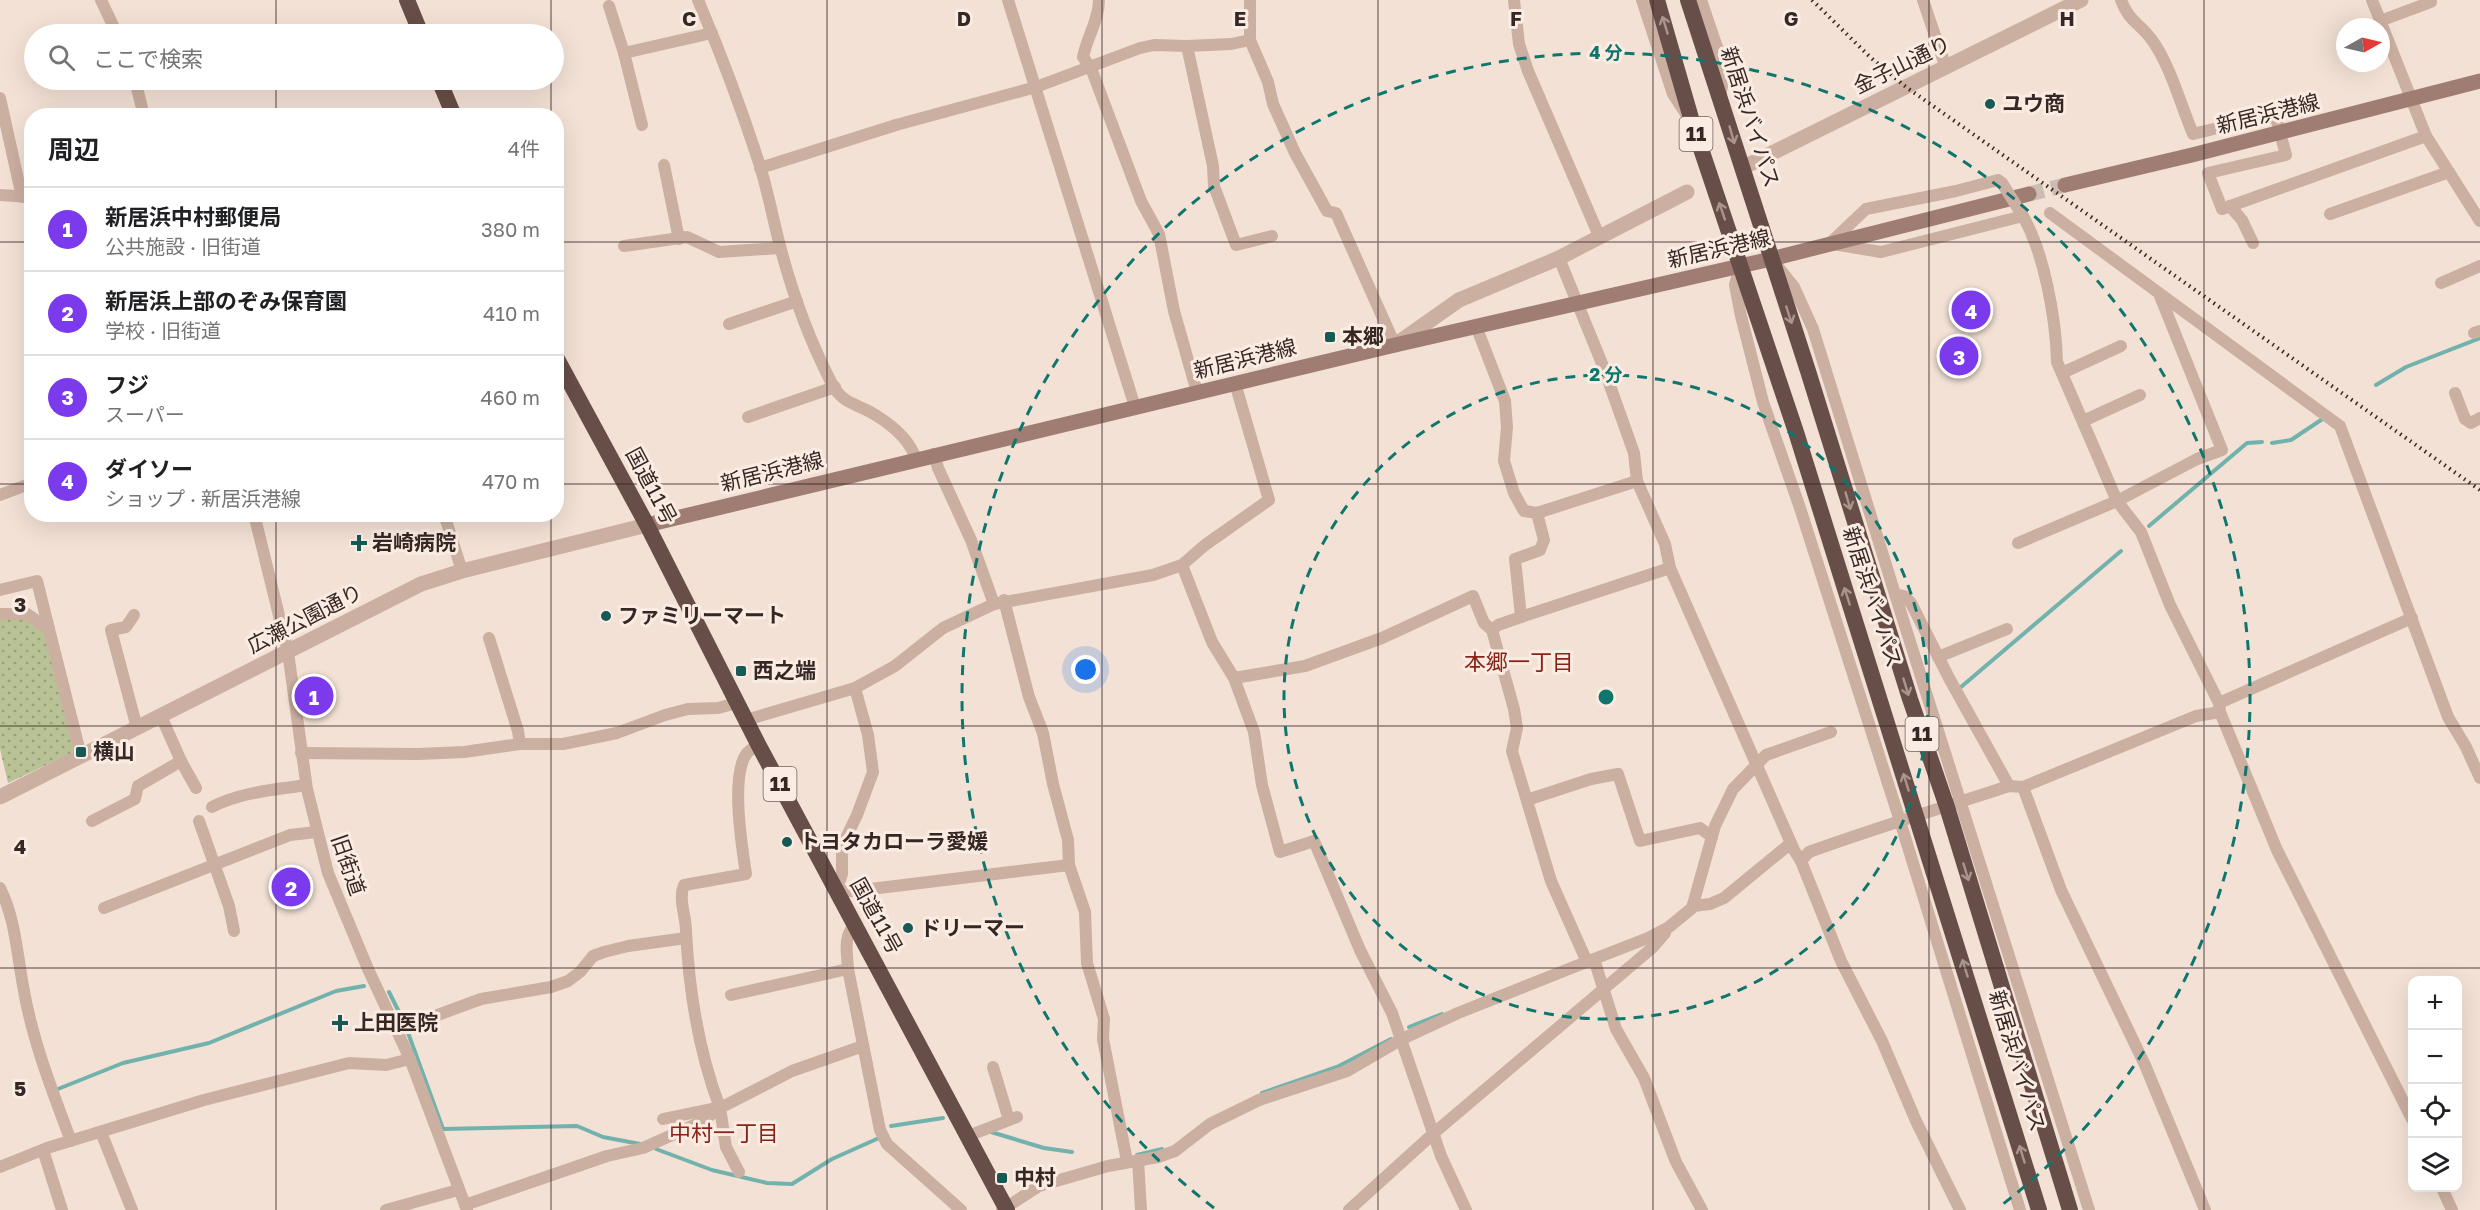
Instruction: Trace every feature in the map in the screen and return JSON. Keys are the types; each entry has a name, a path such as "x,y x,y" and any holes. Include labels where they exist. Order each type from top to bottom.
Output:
{"highway":[{"path":"406,0 417,24"},
{"name":"新居浜バイパス","path":"1657,0 1693,125 1796,432 1908,819 2039,1210"},
{"name":"新居浜バイパス","path":"1688,0 1910,699 1953,804 2070,1210"},
{"path":"443,90 451,108"},
{"name":"国道11号","path":"564,372 647,525 758,744 836,891 979,1132 1005,1209"}],"main road":[{"name":"新居浜港線","path":"2065,185 2480,81"},
{"name":"新居浜港線","path":"647,525 934,454 1771,259 2029,194"}],"street":[{"path":"100,0 112,24"},
{"path":"698,0 760,168 780,248 797,301 835,387 842,397 855,407 876,415 907,441 916,459"},
{"path":"1008,0 1135,407"},
{"path":"1100,0 1099,10 1083,57 1091,68 1141,201 1159,234 1174,311 1197,392"},
{"path":"1250,0 1250,40 1268,82 1273,104 1295,153 1327,210 1336,213 1395,345 1459,300 1559,258 1687,192"},
{"path":"1514,0 1519,45 1528,71 1600,238"},
{"path":"1642,0 1673,94 1693,125"},
{"path":"1701,0 1725,71 1720,96"},
{"path":"1923,0 1946,68"},
{"name":"金子山通り","path":"1742,168 2081,0"},
{"path":"2121,0 2127,15 2151,39 2163,60 2193,134 2275,114 2286,155 2208,173 2222,209 2426,136"},
{"path":"2372,0 2379,18"},
{"path":"2388,18 2431,2"},
{"path":"609,6 642,124"},
{"path":"624,53 712,33"},
{"path":"760,168 896,125 1036,87 1140,48 1154,45 1231,44 1250,40"},
{"path":"1188,46 1213,166 1214,186 1236,245 1272,236"},
{"path":"2390,47 2426,136 2479,217"},
{"path":"138,90 142,108"},
{"path":"0,98 24,186"},
{"path":"664,165 679,238"},
{"path":"2330,214 2449,172"},
{"path":"1829,244 1866,209 1998,180 2002,183 2034,238 2057,338 2057,362 2117,501 2141,532 2170,605 2219,707 2277,850 2408,1111"},
{"path":"0,195 24,197"},
{"path":"2230,206 2242,220 2253,243"},
{"path":"2050,213 2340,426 2448,717 2466,747 2480,778"},
{"path":"1829,244 1881,252 2022,215"},
{"path":"624,246 687,237 719,252 780,248"},
{"path":"1559,258 1603,366 1634,453 1637,481 1665,544 1670,568 1801,861 1841,961 1960,1210"},
{"path":"1771,259 1794,287 1813,329 1895,594 1953,804 2089,1210"},
{"path":"2441,283 2480,267"},
{"path":"2018,543 2117,501 2197,459 2222,450 2160,295"},
{"path":"729,324 797,301"},
{"path":"1476,326 1501,387 1507,412 1504,461 1510,481 1524,511 1537,513 1637,481"},
{"path":"2062,373 2121,346"},
{"path":"746,720 855,688 895,666 943,628 999,602 1153,575 1182,565 1205,544 1269,500 1235,383"},
{"path":"748,417 835,387"},
{"path":"2455,393 2465,419 2471,423 2480,418"},
{"path":"2083,421 2140,395"},
{"path":"934,454 938,468 999,602 1029,697 1043,733 1053,784 1068,840 1069,865 1085,912 1087,963 1104,1019 1103,1039 1132,1160 1141,1210"},
{"path":"0,495 24,486"},
{"path":"1521,617 1515,559 1540,550 1544,540 1537,513"},
{"name":"旧街道","path":"257,522 288,652 306,785 316,832 332,884 410,1059 466,1208"},
{"path":"446,522 449,538 462,571"},
{"name":"広瀬公園通り","path":"0,797 421,584 462,571 647,525"},
{"path":"1182,565 1212,642 1234,678 1254,732 1262,785 1280,852 1314,841 1360,950 1392,1012 1441,1156 1466,1210"},
{"path":"1492,630 1498,625 1670,568"},
{"path":"0,590 37,581 81,756"},
{"path":"1895,594 1904,596 1911,603 2009,786"},
{"path":"1234,678 1305,666 1382,638 1473,596 1484,623 1492,630 1514,708 1517,728 1512,751 1551,881 1604,988 1616,1029 1644,1078 1676,1162 1702,1210"},
{"path":"0,614 27,614 49,629"},
{"path":"134,615 126,627 111,630 137,728"},
{"path":"1801,861 1809,852 1953,804 2009,786 2023,787 2219,707 2412,618"},
{"path":"1938,657 2007,629"},
{"path":"489,638 520,744"},
{"path":"855,688 868,735 873,772 842,846 842,874 836,891 854,891 1069,865"},
{"path":"302,753 418,754 464,752 520,744 563,744 592,739 688,709 717,708 737,703"},
{"path":"161,716 196,789"},
{"path":"1348,1210 1434,1133 1652,948 1669,927 1693,906 1712,837 1733,789 1756,764 1766,755 1831,732"},
{"path":"739,1172 726,1147 720,1107 706,1067 698,1034 690,989 681,892 684,885 746,874 738,822 741,774 746,754 758,744"},
{"path":"92,821 135,799 138,786 182,761"},
{"path":"1527,800 1591,779 1618,774 1640,841 1700,828 1712,837"},
{"path":"212,807 242,796 306,785"},
{"path":"2023,787 2061,890 2145,1065 2205,1210"},
{"path":"1908,819 2020,1210"},
{"path":"199,821 229,906 234,931"},
{"path":"104,908 290,836 316,832"},
{"path":"1693,906 1710,904 1724,898 1791,843"},
{"path":"0,888 6,900 24,992 49,1083 71,1141"},
{"path":"855,924 848,933 846,942 848,969 880,1130 887,1144 961,1210"},
{"path":"1005,1209 1039,1186 1132,1160 1158,1157 1175,1151 1210,1124 1274,1093 1347,1071 1402,1039 1458,1013 1591,961 1669,927"},
{"path":"397,1030 481,999 551,987 568,981 580,972 593,956 604,952 628,946 686,938"},
{"path":"731,995 848,969"},
{"path":"466,1208 607,1156 643,1148 701,1122 720,1107 792,1071 862,1046"},
{"path":"0,1167 42,1150 204,1100 349,1063 386,1065 410,1059"},
{"path":"979,1132 1013,1118 993,1067"},
{"path":"663,1119 720,1107"},
{"path":"101,1132 132,1210"},
{"path":"42,1150 62,1210"},
{"path":"386,1210 458,1190"},
{"path":"2444,1192 2452,1210"}],"green space":[{"path":"27,618 44,629 74,752 8,783 0,749 0,619"}],"waterway":[{"path":"2376,385 2406,367 2480,338"},
{"path":"2272,443 2291,440 2324,418"},
{"path":"2149,526 2247,443 2262,442"},
{"path":"1961,687 2121,551"},
{"path":"58,1089 123,1063 209,1043 336,991 364,986"},
{"path":"389,992 401,1016"},
{"path":"1409,1027 1442,1014"},
{"path":"407,1030 443,1129 577,1126 603,1137 640,1144"},
{"path":"1262,1093 1337,1067 1391,1039"},
{"path":"891,1126 943,1118"},
{"path":"991,1132 1044,1148 1072,1152"},
{"path":"656,1149 712,1170 767,1183 792,1184 832,1159 879,1138"},
{"path":"1137,1155 1162,1149"}],"tunnel":[{"path":"2029,194 2065,185"}],"railway":[{"path":"1812,0 1870,57 1906,87 2480,490"}],"place":[{"name":"ユウ商","path":"1990,104"},
{"name":"ダイソー","path":"1971,310"},
{"name":"本郷","path":"1330,337"},
{"name":"フジ","path":"1959,356"},
{"name":"岩崎病院","path":"359,543"},
{"name":"ファミリーマート","path":"606,616"},
{"name":"西之端","path":"741,671"},
{"name":"新居浜中村郵便局","path":"314,696"},
{"name":"横山","path":"81,752"},
{"name":"トヨタカローラ愛媛","path":"787,842"},
{"name":"新居浜上部のぞみ保育園","path":"291,887"},
{"name":"ドリーマー","path":"908,928"},
{"name":"上田医院","path":"340,1023"},
{"name":"中村","path":"1002,1178"}],"district":[{"name":"本郷一丁目","path":"1519,662"},
{"name":"中村一丁目","path":"724,1133"}]}
